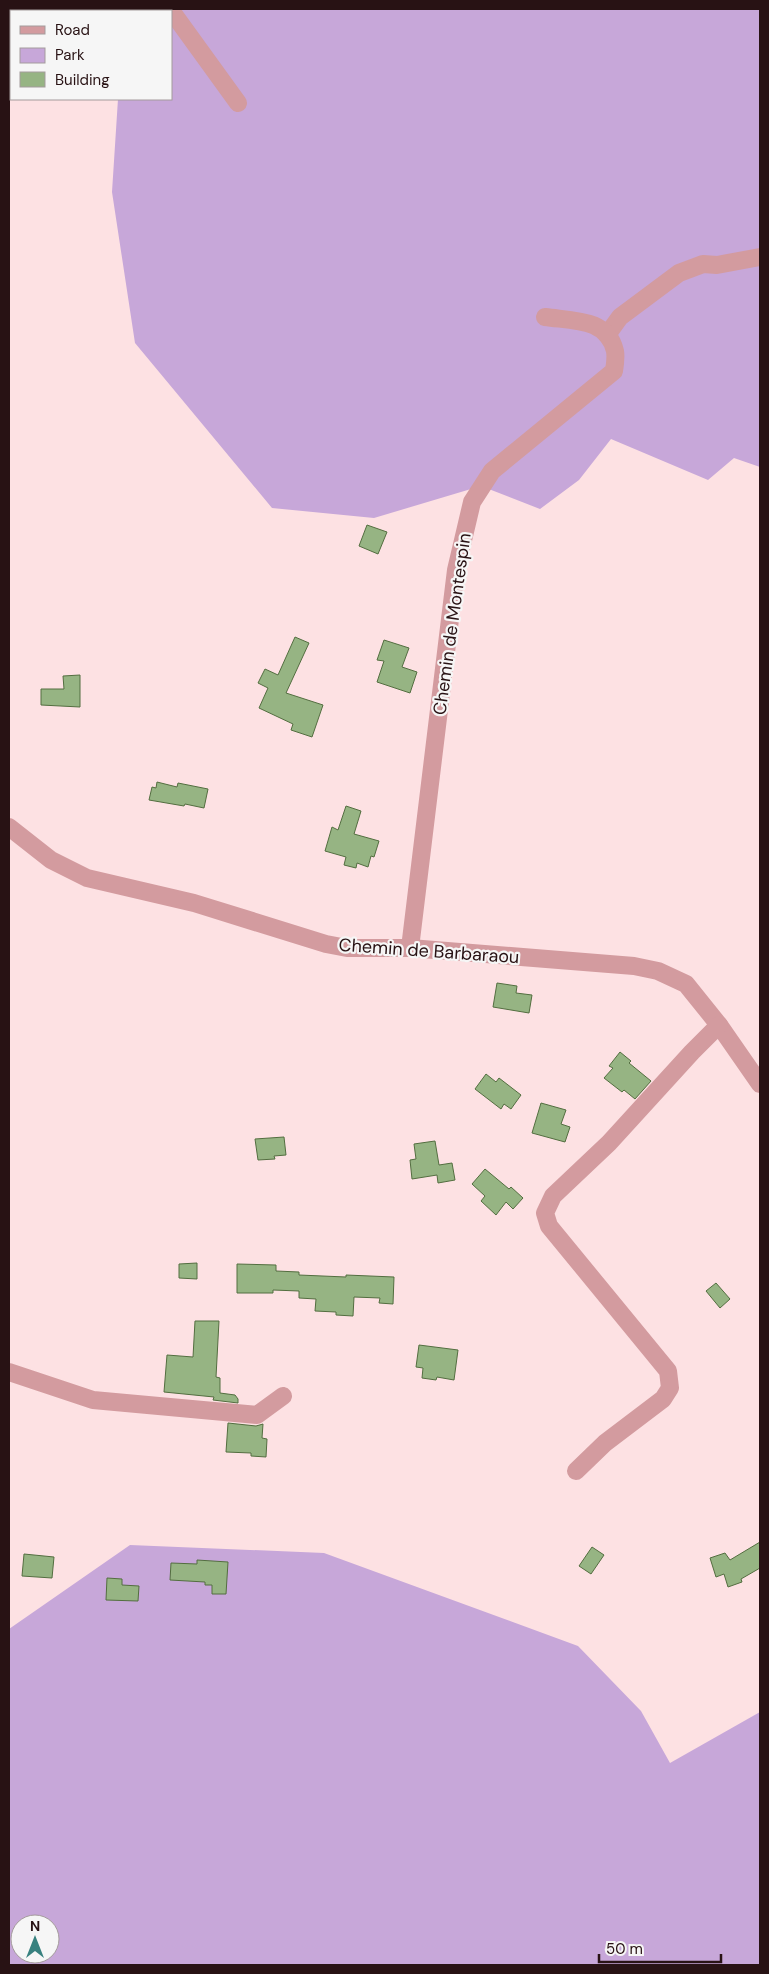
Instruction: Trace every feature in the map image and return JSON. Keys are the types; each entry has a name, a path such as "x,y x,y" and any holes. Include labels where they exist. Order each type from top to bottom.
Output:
{"street":[{"path":"172,12 238,103"},
{"path":"546,317 592,323 607,335 620,317 679,273 703,264 717,265 760,257"},
{"name":"Chemin de Montespin","path":"410,948 456,570 472,502 492,471 614,371 615,352 607,335"},
{"name":"Chemin de Barbaraou","path":"9,827 51,860 87,878 194,903 326,944 347,948 410,948 634,966 658,971 686,984 719,1025 760,1084"},
{"path":"576,1471 606,1443 664,1399 670,1388 670,1380 668,1371 549,1226 545,1213 553,1196 609,1144 719,1025"},
{"path":"9,1372 93,1400 257,1415 283,1396"}],"green space":[{"path":"119,9 760,9 760,467 734,458 708,480 611,439 579,480 540,509 481,486 374,518 272,508 135,343 112,192 118,100 172,100 172,10"},
{"path":"130,1545 324,1553 578,1646 641,1711 670,1763 760,1712 760,1965 9,1965 9,1629"}],"building":[{"path":"367,525 387,532 378,554 359,546"},
{"path":"295,637 309,643 286,693 323,705 312,737 291,730 293,724 259,708 268,688 258,683 265,669 278,675"},
{"path":"384,640 409,648 402,667 417,672 410,693 377,682 384,661 377,660"},
{"path":"80,675 80,707 41,705 41,689 64,689 63,676"},
{"path":"157,782 177,787 178,783 208,789 204,808 149,800 152,787 156,788"},
{"path":"346,806 361,811 354,834 379,841 374,857 371,856 368,867 357,863 356,868 344,865 346,857 325,851 332,827 338,830"},
{"path":"497,983 517,986 516,993 532,995 529,1013 493,1007"},
{"path":"620,1052 631,1061 629,1063 651,1081 635,1099 604,1078 613,1068 609,1066"},
{"path":"486,1074 496,1082 499,1078 521,1095 511,1109 504,1104 501,1109 475,1089"},
{"path":"541,1103 566,1110 561,1124 570,1127 565,1142 532,1133"},
{"path":"284,1137 286,1155 274,1156 275,1159 258,1160 255,1139"},
{"path":"435,1141 439,1165 452,1163 455,1180 438,1183 437,1175 412,1179 410,1160 416,1159 414,1144"},
{"path":"485,1169 523,1198 513,1209 506,1202 496,1215 481,1201 485,1196 472,1184"},
{"path":"197,1263 197,1279 179,1278 179,1264"},
{"path":"237,1264 276,1265 276,1271 299,1272 299,1275 394,1277 393,1304 379,1303 380,1298 354,1297 353,1316 336,1315 336,1312 315,1311 316,1299 299,1298 299,1291 273,1290 273,1293 237,1293"},
{"path":"716,1283 730,1299 720,1308 706,1291"},
{"path":"195,1321 219,1321 216,1377 220,1378 220,1393 235,1395 238,1403 213,1400 214,1397 164,1392 167,1355 193,1357"},
{"path":"419,1345 458,1350 454,1380 437,1377 436,1380 422,1378 423,1368 416,1367"},
{"path":"228,1423 256,1426 263,1424 262,1438 267,1439 266,1457 251,1456 251,1453 226,1452"},
{"path":"760,1542 760,1568 741,1579 742,1582 728,1587 724,1574 716,1577 710,1558 725,1553 730,1560"},
{"path":"592,1547 604,1555 591,1574 579,1566"},
{"path":"24,1554 54,1557 52,1578 22,1576"},
{"path":"197,1560 228,1562 226,1594 212,1594 212,1585 205,1585 205,1582 170,1580 171,1563 197,1564"},
{"path":"107,1578 122,1579 122,1585 139,1586 138,1601 106,1600"}]}
